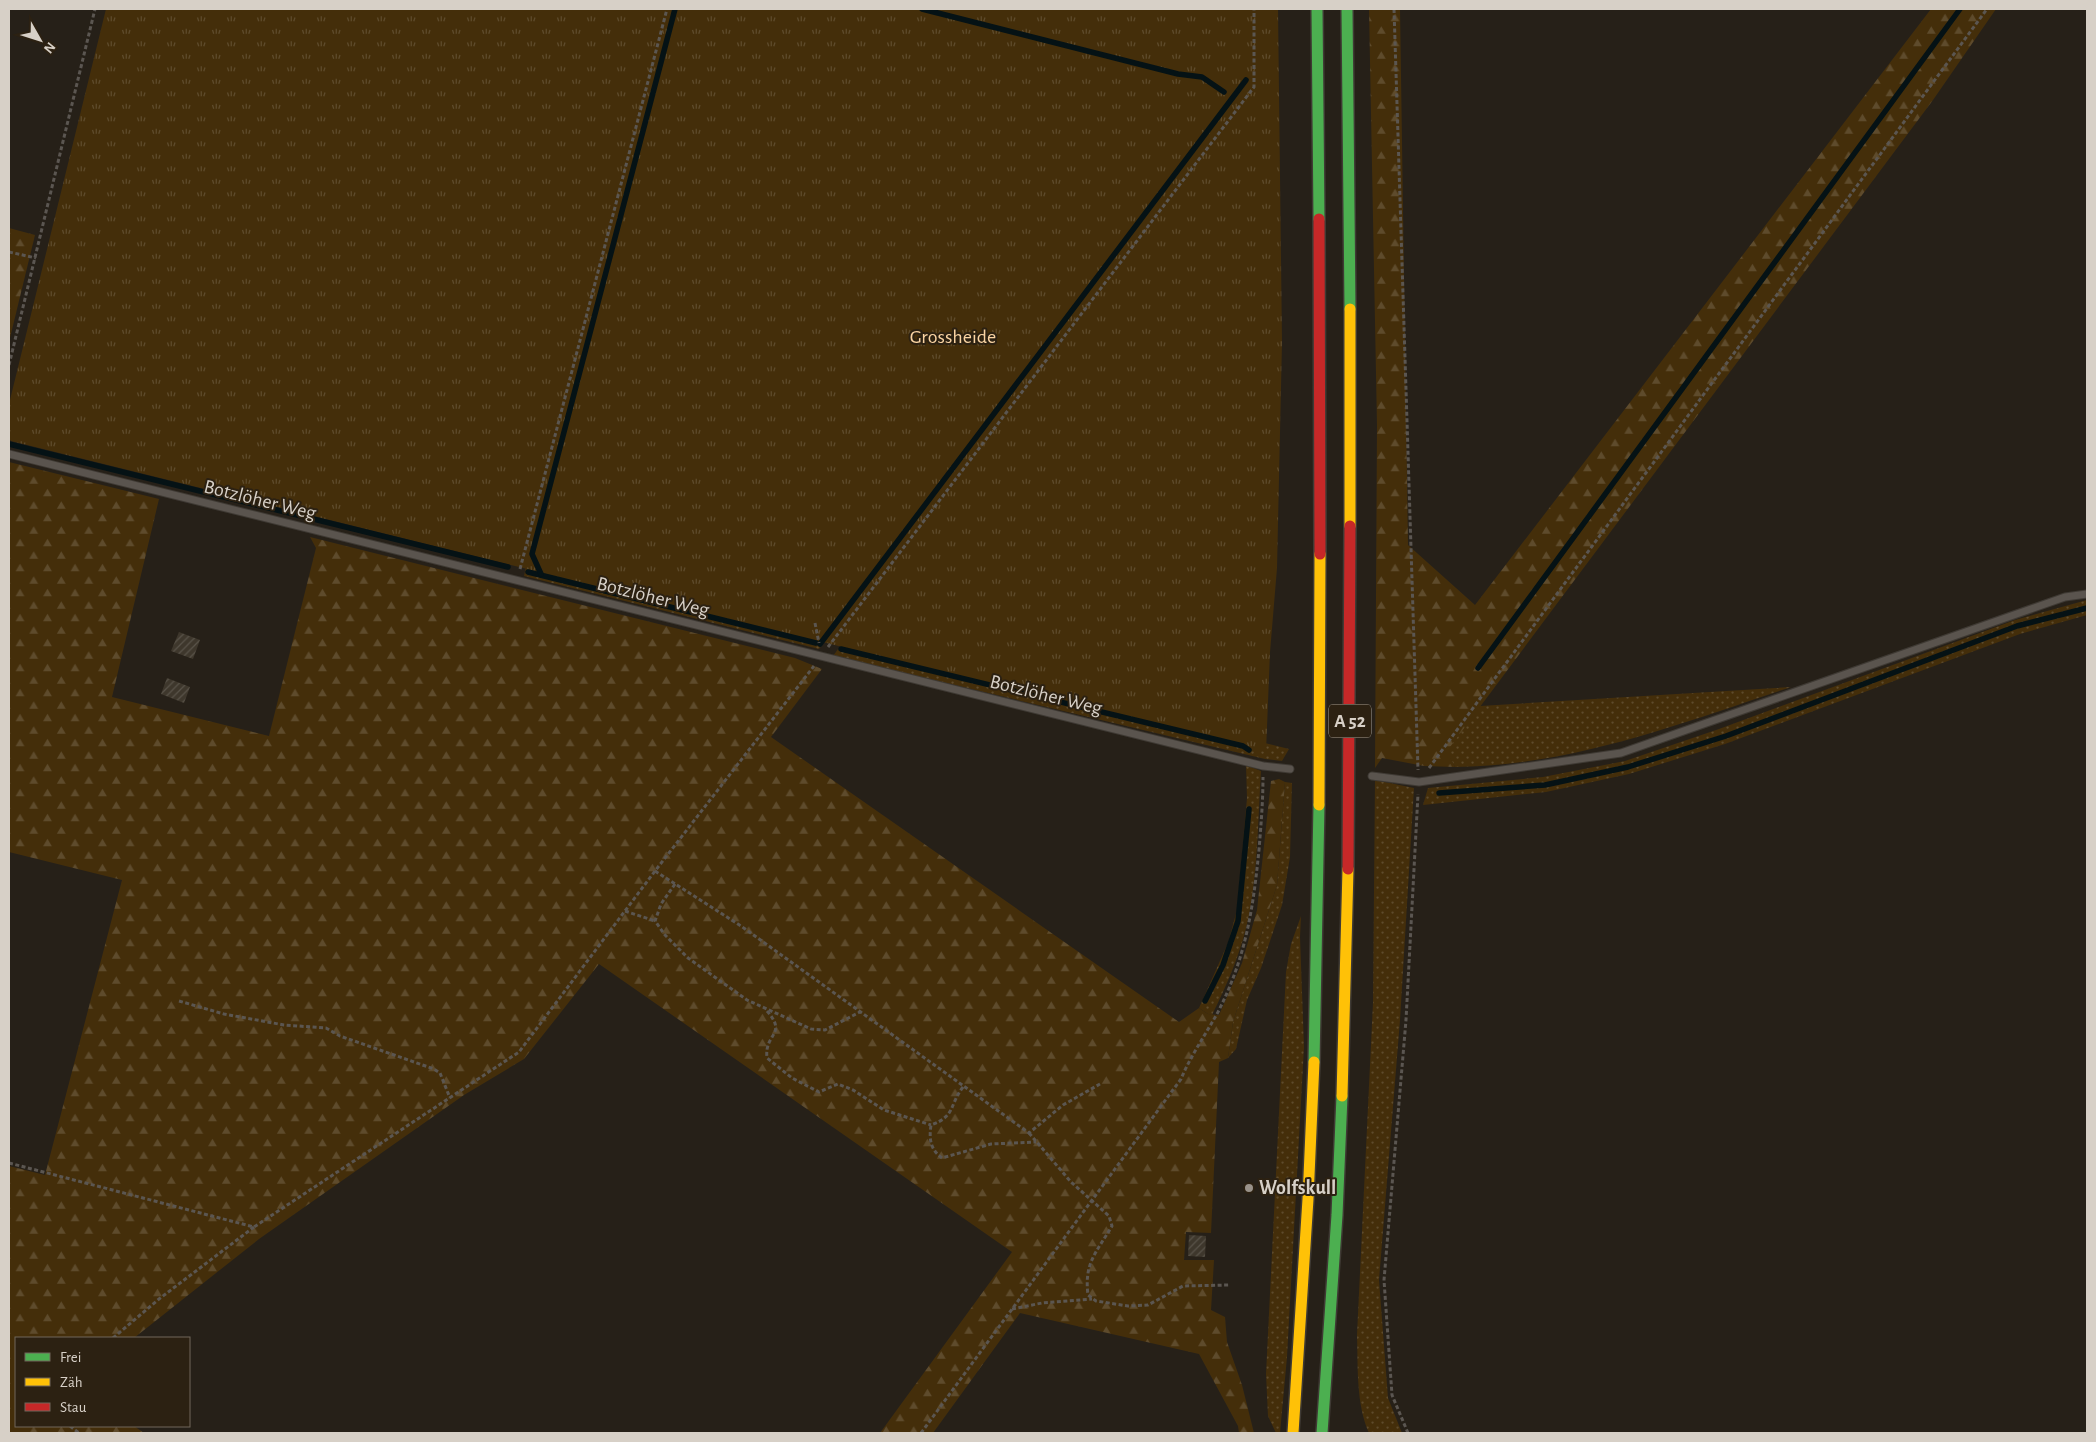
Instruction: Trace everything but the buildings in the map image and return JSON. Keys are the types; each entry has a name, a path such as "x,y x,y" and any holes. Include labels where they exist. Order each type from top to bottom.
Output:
{"highway":[{"name":"A 52","path":"1293,1433 1311,1161 1318,899 1321,596 1317,9"},
{"name":"A 52","path":"1322,1433 1341,1164 1349,900 1350,260 1347,9"}],"lane":[{"name":"Botzlöher Weg","path":"9,454 1264,766 1290,769"},
{"path":"1372,776 1419,782 1621,753 2065,597 2087,594"}],"path":[{"path":"9,365 95,9"},
{"path":"517,580 667,9"},
{"path":"114,1337 159,1299 254,1227 520,1052 655,871 822,655 1254,87 1254,9"},
{"path":"1394,9 1419,782 1406,1020 1384,1280 1392,1395 1408,1433"},
{"path":"1419,782 1987,9"},
{"path":"9,252 36,258"},
{"path":"815,623 822,655"},
{"path":"921,1433 1181,1078 1190,1058 1218,1012 1236,970 1248,933 1254,905 1264,796 1264,766"},
{"path":"655,871 741,926 1029,1133 1071,1182 1109,1216 1112,1226 1088,1267 1086,1279 1088,1295 1093,1299 1128,1306 1148,1305 1183,1286 1229,1285"},
{"path":"655,921 661,904 675,884"},
{"path":"625,911 655,921 665,935 688,958 747,1000 811,1029 825,1030 860,1012"},
{"path":"179,1001 224,1014 284,1025 326,1028 340,1036 434,1069 440,1073 450,1098"},
{"path":"766,1008 775,1020 777,1030 766,1048 768,1058 792,1078 819,1092 838,1084 853,1090 884,1110 931,1125 943,1121 952,1112 955,1097 963,1087"},
{"path":"1029,1133 1063,1105 1100,1084"},
{"path":"931,1125 929,1140 936,1153 942,1158 991,1144 1037,1142"},
{"path":"9,1163 254,1227"},
{"path":"1011,1310 1042,1303 1093,1299"}],"green space":[{"name":"Grossheide","path":"106,9 1278,9 1282,342 1277,568 1270,652 1266,752 11,441 9,439 9,404"},
{"path":"1369,9 1400,9 1408,545 1475,605 1931,9 1996,9 1933,100 1447,751 1455,767 1424,766 1382,758 1375,768 1377,425"},
{"path":"1251,80 819,649 524,576 526,567"},
{"path":"9,228 35,235 9,342"},
{"path":"9,462 159,499 112,697 269,736 316,548 310,537 795,658 822,669 771,737 1179,1022 1199,1008 1208,1014 1219,1015 1242,963 1257,910 1271,781 1279,779 1285,782 1277,885 1233,1022 1228,1058 1219,1062 1211,1233 1186,1232 1184,1260 1214,1260 1211,1310 1225,1317 1227,1342 1242,1385 1254,1433 1239,1433 1238,1426 1199,1354 1020,1313 933,1433 880,1433 1012,1252 599,964 524,1059 464,1095 259,1239 135,1337 15,1337 15,1427 135,1427 144,1433 9,1433 9,1166 45,1175 122,880 9,852"},
{"path":"2087,600 2087,615 2020,634 1725,744 1629,774 1546,792 1423,805 1428,788 1543,777 1625,761 1719,729 2015,620"},
{"path":"841,645 1289,749 1282,761 1265,759 833,656"},
{"path":"1791,687 1626,740 1584,751 1541,759 1498,765 1455,767 1446,751 1480,706"},
{"path":"1246,765 1261,771 1252,897 1246,928 1238,954 1229,979 1212,1015 1199,1008 1228,943 1237,910 1247,798"},
{"path":"1375,780 1414,788 1400,1020 1379,1280 1388,1398 1402,1433 1369,1433 1362,1410 1358,1372 1357,1335 1373,1003"},
{"path":"1285,782 1292,783 1290,857 1282,905 1261,968 1247,1000 1236,1049 1228,1058 1233,1022 1277,885"},
{"path":"1301,916 1304,1047 1287,1357 1280,1433 1276,1433 1268,1416 1266,1374 1286,972 1291,944"}],"waterway":[{"path":"541,574 532,554 675,9"},
{"path":"922,9 1178,74 1202,77 1224,92"},
{"path":"1478,668 1960,9"},
{"path":"820,644 1246,80"},
{"path":"9,444 508,567"},
{"path":"528,572 816,643"},
{"path":"1439,793 1545,785 1628,767 1726,736 2017,626 2087,608"},
{"path":"841,649 1243,746 1249,750"},
{"path":"1205,1001 1223,965 1238,921 1249,809"}],"traffic: fast":[{"path":"1317,9 1319,219"},
{"path":"1347,9 1350,309"},
{"path":"1314,1062 1319,805"},
{"path":"1322,1433 1337,1215 1342,1096"}],"traffic: slow":[{"path":"1350,309 1350,526"},
{"path":"1319,805 1320,554"},
{"path":"1342,1096 1348,869"},
{"path":"1293,1433 1308,1199 1314,1062"}],"traffic: jam":[{"path":"1319,219 1320,554"},
{"path":"1348,869 1350,526"}],"place":[{"name":"Wolfskull","path":"1249,1188"}]}
